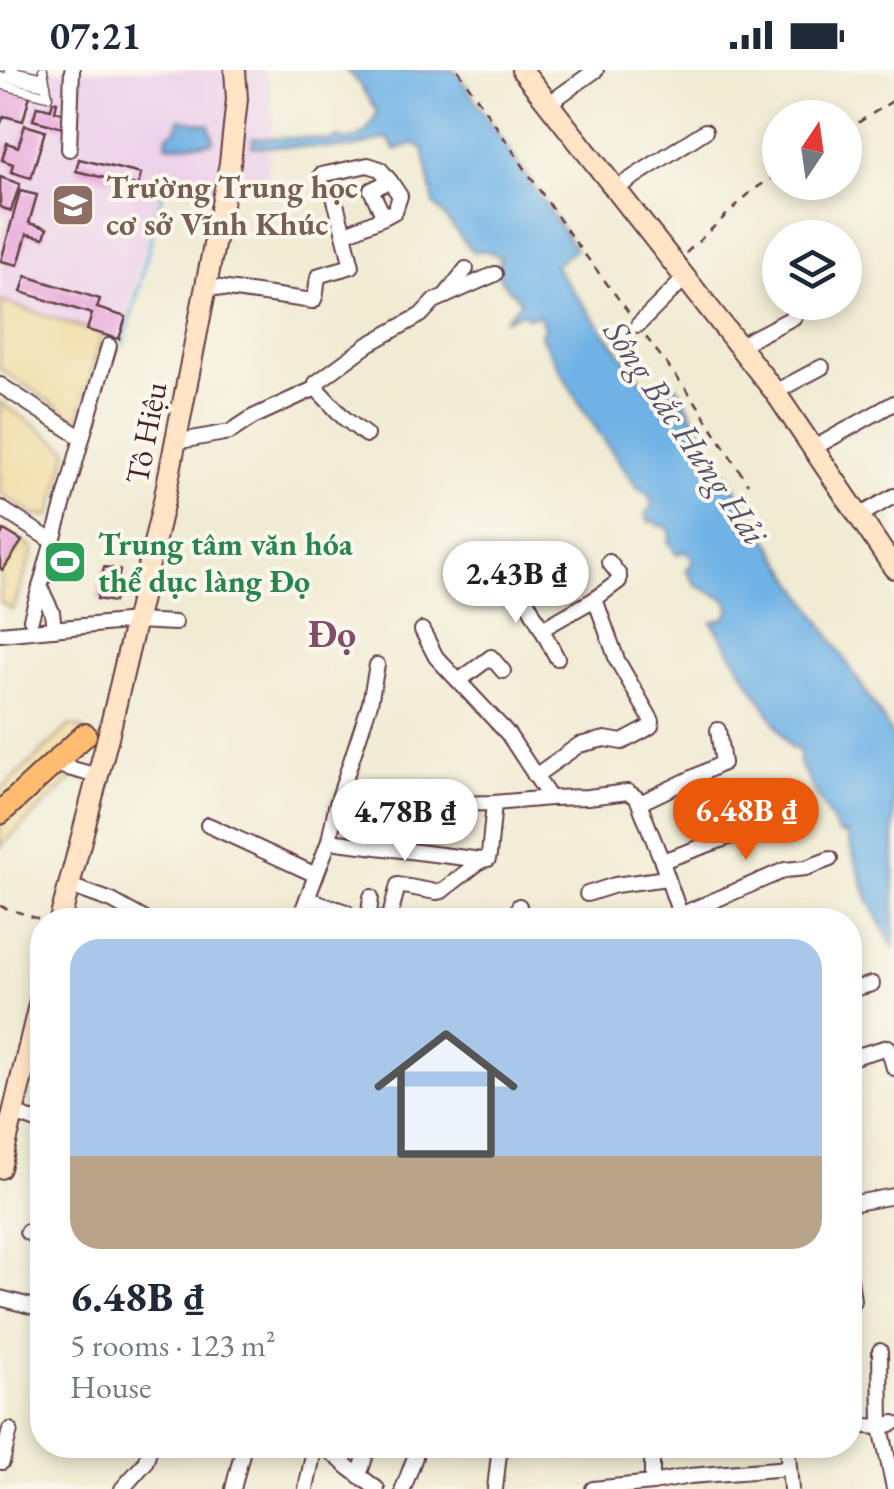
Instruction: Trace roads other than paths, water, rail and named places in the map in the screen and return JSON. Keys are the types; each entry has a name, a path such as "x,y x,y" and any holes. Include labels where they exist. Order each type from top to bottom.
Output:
{"main road":[{"name":"Tô Hiệu","path":"64,908 164,500 230,163 236,119 235,70"},
{"path":"522,70 740,346 894,568"},
{"path":"0,812 85,735"},
{"path":"0,1168 30,1047"}],"street":[{"path":"69,149 72,70"},
{"path":"548,104 596,70"},
{"path":"615,189 704,132"},
{"path":"321,174 368,165 380,169 390,182 371,190 384,217 344,234"},
{"path":"206,286 313,301 320,276 352,266 332,189"},
{"path":"444,297 466,268"},
{"path":"638,325 679,272"},
{"path":"316,388 316,383 434,301 495,274"},
{"path":"740,346 788,320"},
{"path":"31,619 109,346"},
{"path":"774,392 822,367"},
{"path":"0,385 82,438"},
{"path":"175,442 230,432 253,416 316,388"},
{"path":"316,388 344,418 366,434"},
{"path":"812,448 894,403"},
{"path":"858,516 894,496"},
{"path":"0,508 52,542"},
{"path":"490,563 502,559 508,565 557,658"},
{"path":"542,629 619,581 609,562"},
{"path":"40,588 52,612 54,628"},
{"path":"535,776 580,745 605,740 622,742 651,726 652,721 617,660 595,599"},
{"path":"0,634 134,621 175,622"},
{"path":"422,630 436,656 508,734 550,798"},
{"path":"460,680 491,658 504,671"},
{"path":"304,908 340,812 378,665"},
{"path":"640,803 723,762 718,730"},
{"path":"51,766 98,776"},
{"path":"340,812 628,792 640,803 678,908"},
{"path":"329,841 488,859 494,803"},
{"path":"208,825 316,875"},
{"path":"662,862 746,831"},
{"path":"703,908 785,870 806,868 830,859"},
{"path":"389,908 398,885 442,891 482,860"},
{"path":"586,894 667,878"},
{"path":"70,886 125,908"},
{"path":"370,908 372,897"},
{"path":"307,900 333,908"},
{"path":"862,987 872,984"},
{"path":"862,1055 888,1047 894,1068"},
{"path":"14,1113 30,1119"},
{"path":"862,1202 894,1196"},
{"path":"0,1298 30,1306"},
{"path":"880,1351 894,1488"},
{"path":"862,1425 888,1425"},
{"path":"1,1463 10,1430"},
{"path":"122,1489 146,1458"},
{"path":"232,1489 240,1458"},
{"path":"306,1489 312,1458"},
{"path":"339,1458 377,1489"},
{"path":"360,1476 365,1458"},
{"path":"403,1489 416,1458"},
{"path":"495,1489 499,1458"},
{"path":"652,1458 652,1484"},
{"path":"789,1458 791,1489"},
{"path":"593,1489 790,1468"}],"lane":[{"path":"0,76 19,78 44,78 48,96 19,78 9,70"},
{"path":"0,84 19,78"}],"water":[{"name":"Sông Bắc Hưng Hải","path":"346,70 455,70 575,249 554,266 659,403 677,386 712,452 894,740 894,948 869,901 846,833 839,834 799,763 800,750 791,748 712,622 725,618 730,609 726,600 696,585 686,570 693,559 685,551 677,555 668,541 671,535 667,526 654,520 650,523 645,515 652,506 650,497 638,489 582,408 541,336 544,327 540,316 527,317 522,312 504,320 521,302 499,277 501,259 488,251 473,252 434,204 423,148 412,144 395,150 388,138 353,148 252,146 253,138 347,141 363,134 377,112"},
{"path":"180,119 209,125 214,140 166,145 167,135 176,130"}],"waterway":[{"path":"141,278 164,187"},
{"path":"123,345 140,284"}],"place":[{"name":"Trường Trung học cơ sở Vĩnh Khúc","path":"73,205"},
{"name":"Trung tâm văn hóa thể dục làng Đọ","path":"65,562"}],"district":[{"name":"Đọ","path":"332,633"}]}
